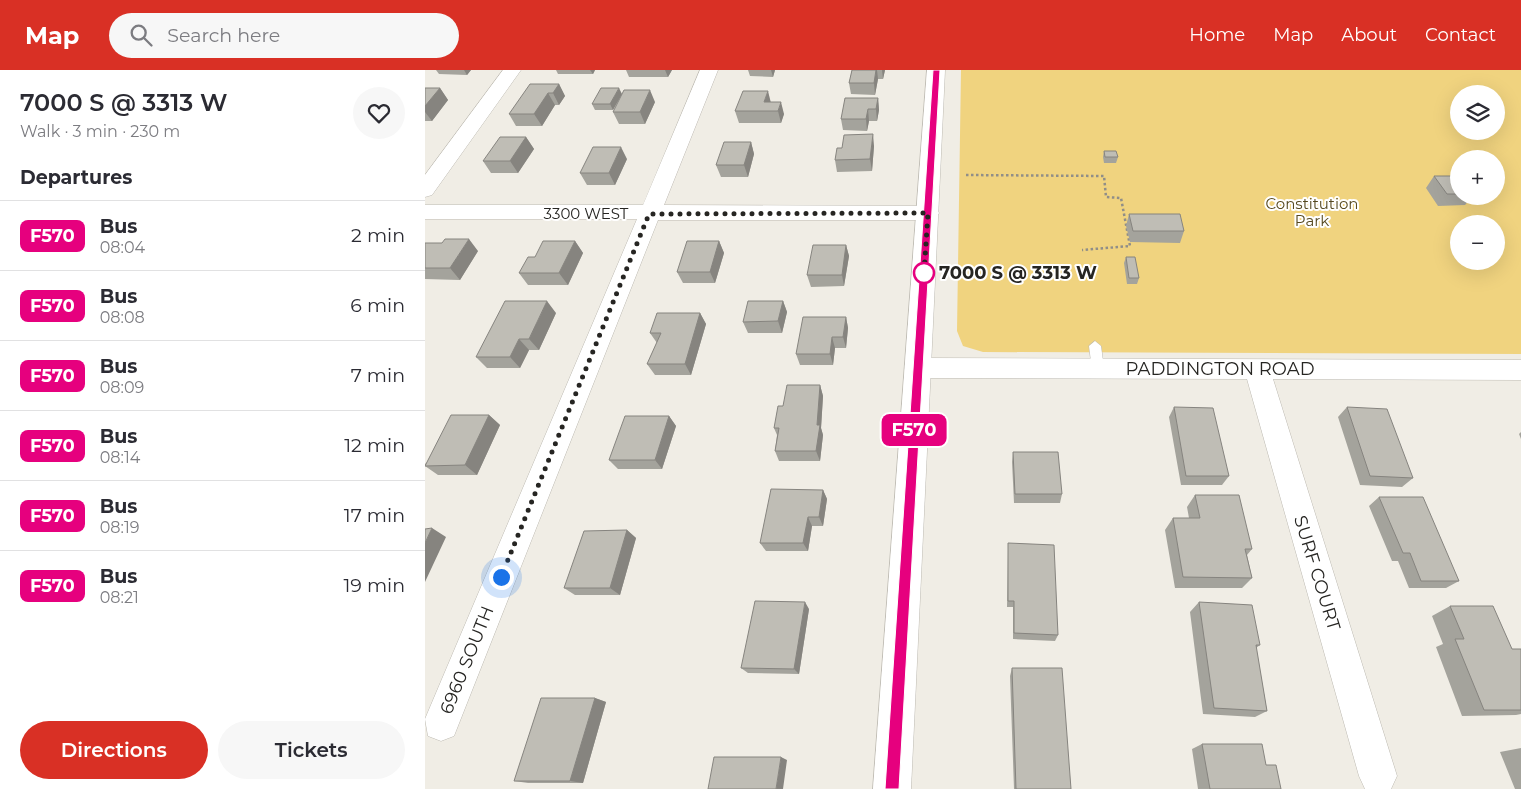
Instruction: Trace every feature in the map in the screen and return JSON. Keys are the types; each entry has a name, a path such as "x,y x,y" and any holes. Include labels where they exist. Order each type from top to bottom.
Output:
{"street":[{"path":"425,190 512,70"},
{"name":"6960 SOUTH","path":"441,722 709,70"},
{"path":"892,789 937,70"},
{"name":"3300 WEST","path":"425,212 649,214 928,213"},
{"name":"PADDINGTON ROAD","path":"918,368 1097,357 1257,369 1521,370"},
{"name":"SURF COURT","path":"1257,369 1378,776"}],"path":[{"path":"965,175 1104,176 1106,197 1121,198 1130,246 1082,250"}],"green space":[{"name":"Constitution Park","path":"961,70 1521,70 1521,354 983,352 963,346 957,331"}],"building":[{"path":"852,70 876,70 874,83 849,83"},
{"path":"530,84 559,84 553,93 548,93 534,114 509,114"},
{"path":"425,88 440,88 425,106"},
{"path":"601,88 619,88 610,104 592,104"},
{"path":"624,90 650,90 640,112 613,112"},
{"path":"743,91 768,91 764,102 781,102 778,111 735,111"},
{"path":"845,98 878,98 876,109 868,109 866,119 841,119"},
{"path":"873,134 870,159 835,160 837,148 842,148 844,135"},
{"path":"500,137 526,137 510,161 483,161"},
{"path":"724,142 751,142 744,165 716,165"},
{"path":"593,147 621,147 609,173 580,173"},
{"path":"1104,151 1116,151 1118,157 1105,157"},
{"path":"1434,176 1450,176 1450,194 1447,194"},
{"path":"1129,214 1180,214 1184,231 1133,231"},
{"path":"445,239 469,239 450,268 425,268 425,243 442,243"},
{"path":"543,241 575,241 559,273 519,273 528,257 535,257"},
{"path":"687,241 719,241 710,272 677,272"},
{"path":"813,245 846,245 842,275 807,275"},
{"path":"1126,257 1135,257 1139,278 1129,278"},
{"path":"505,301 547,301 529,339 519,339 510,357 476,357"},
{"path":"748,301 783,301 778,321 743,322"},
{"path":"657,313 700,313 685,364 647,364 661,333 650,333"},
{"path":"803,317 846,317 843,337 832,337 830,354 796,354"},
{"path":"787,385 820,385 817,425 820,425 816,451 775,451 779,428 774,428 778,406 783,406"},
{"path":"1174,407 1213,408 1229,476 1186,476"},
{"path":"1347,407 1387,409 1413,478 1370,476"},
{"path":"451,415 489,415 465,465 425,466"},
{"path":"625,416 669,416 655,460 609,460"},
{"path":"1013,452 1058,452 1062,494 1015,494"},
{"path":"771,489 823,490 819,517 808,517 803,543 760,543"},
{"path":"1195,495 1239,495 1252,549 1245,549 1252,578 1183,577 1173,518 1200,518"},
{"path":"1379,497 1423,497 1459,581 1421,581 1410,553 1403,553"},
{"path":"432,528 425,543 425,529"},
{"path":"627,530 610,588 564,588 584,531"},
{"path":"1008,543 1054,545 1058,635 1014,633 1014,601 1008,601"},
{"path":"755,601 805,602 794,669 741,668"},
{"path":"1199,602 1252,605 1260,645 1256,645 1267,711 1214,708"},
{"path":"1450,606 1493,606 1512,649 1521,649 1521,710 1484,710 1455,639 1464,639"},
{"path":"1012,668 1062,668 1071,789 1016,789"},
{"path":"541,698 595,698 570,781 514,781"},
{"path":"1202,744 1262,744 1266,765 1276,765 1281,789 1210,789"},
{"path":"714,757 781,757 776,789 708,789"}],"bus line":[{"name":"F570","path":"892,789 936,70"}],"place":[{"name":"7000 S @ 3313 W","path":"924,273"}],"route":[{"path":"501,577 649,214 928,213 924,273"}]}
